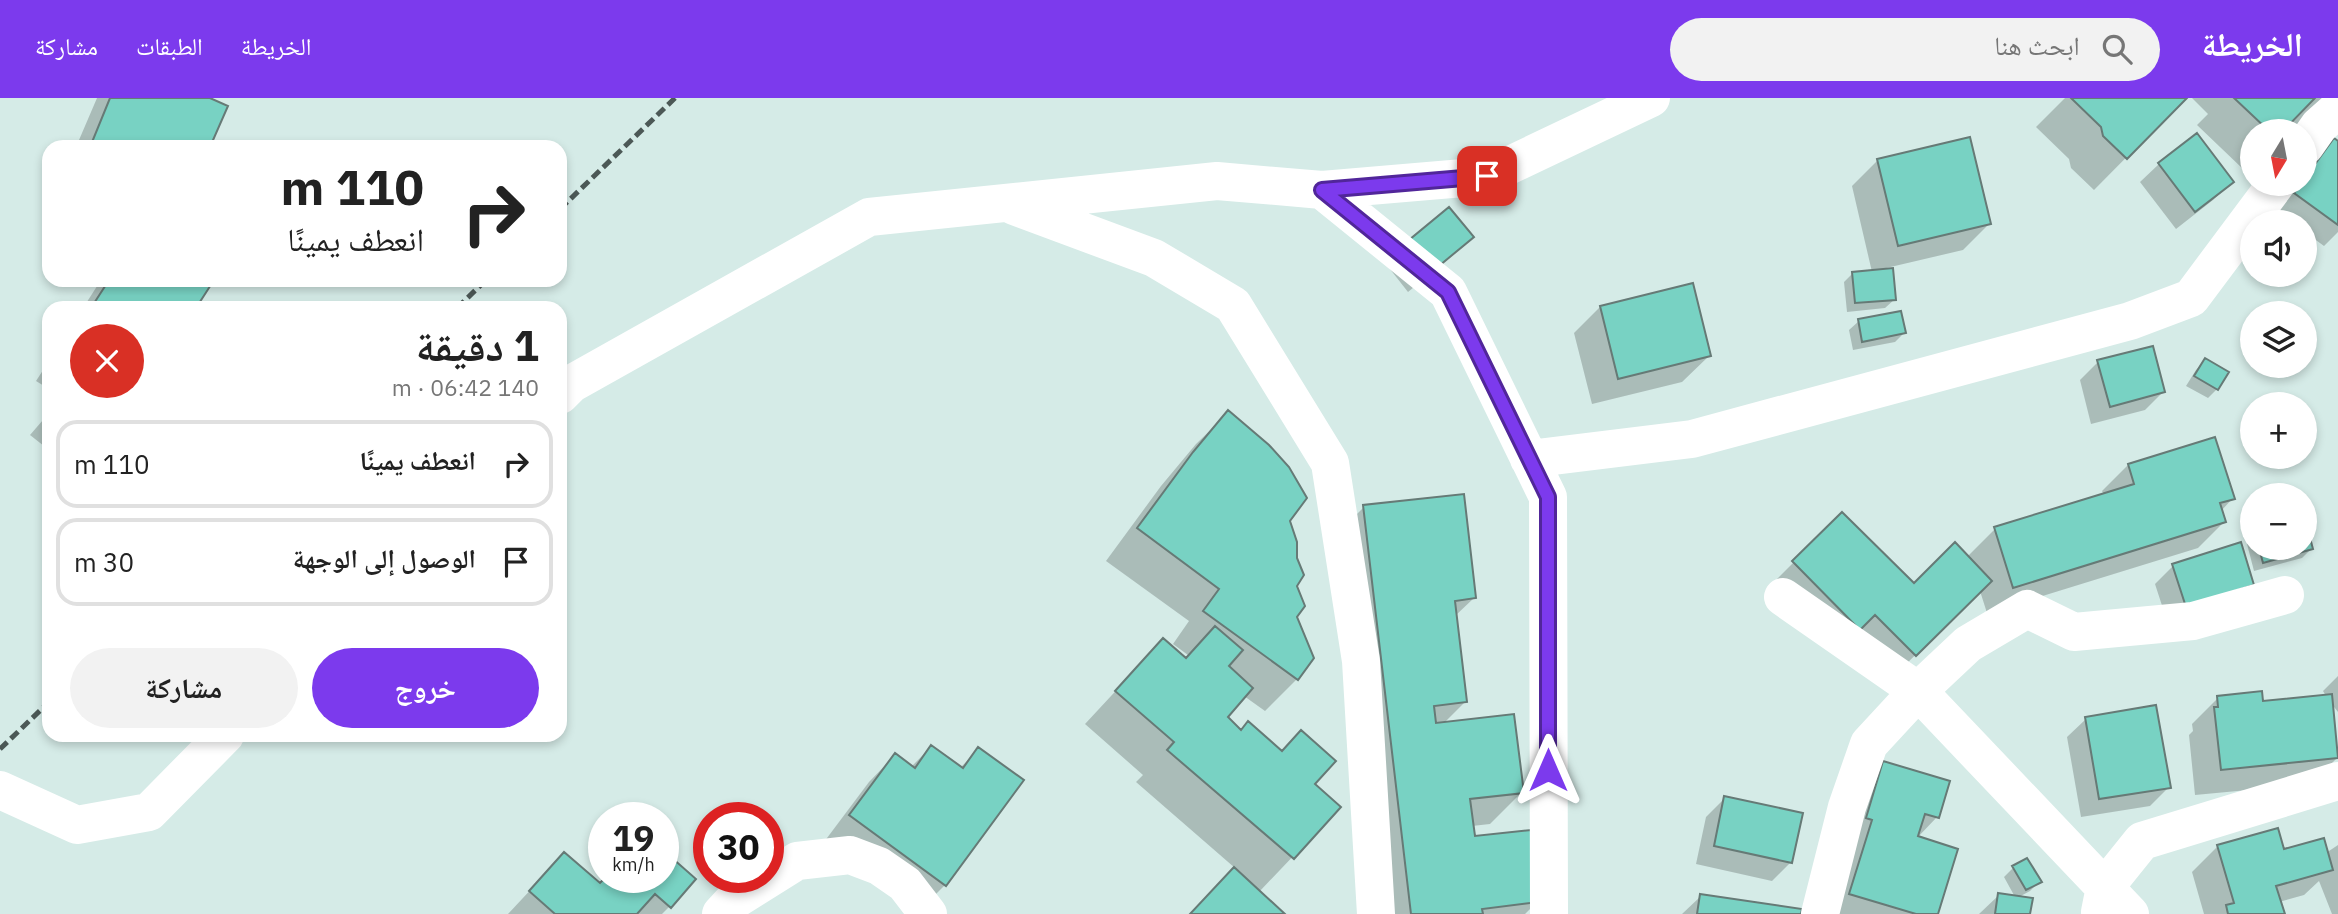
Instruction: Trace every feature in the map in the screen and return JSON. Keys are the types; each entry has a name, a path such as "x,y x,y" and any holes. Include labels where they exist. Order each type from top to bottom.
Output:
{"street":[{"path":"567,388 869,217 1217,181 1322,190 1487,176 1651,98"},
{"path":"2317,129 2338,109"},
{"path":"1322,190 1448,292 1548,497 1549,914"},
{"path":"1529,459 1692,439 2130,321 2192,298 2267,196"},
{"path":"1006,203 1154,258 1233,304 1330,463 1361,661 1376,914"},
{"path":"1820,914 1847,807 1869,744 1918,691 1968,644 2027,609 2074,632 2193,621 2285,595"},
{"path":"1783,597 1918,691 2111,905 2142,841 2338,781"},
{"path":"0,790 77,825 149,812 218,742"},
{"path":"721,914 733,901 797,861 850,855 880,866 905,884 928,914"}],"building":[{"path":"110,98 210,98 228,106 213,140 93,140"},
{"path":"2071,98 2187,98 2127,159 2103,136 2101,127"},
{"path":"2234,98 2315,98 2295,119 2256,119"},
{"path":"2197,133 2234,182 2195,212 2158,163"},
{"path":"1970,137 1991,224 1898,246 1877,159"},
{"path":"2334,138 2338,141 2338,225 2298,196 2317,196 2317,161"},
{"path":"1449,207 1474,237 1428,275 1403,245"},
{"path":"1893,268 1896,300 1855,303 1852,272"},
{"path":"1693,283 1711,356 1618,379 1600,306"},
{"path":"104,287 210,287 200,301 96,301"},
{"path":"1901,311 1906,333 1862,342 1858,319"},
{"path":"2153,346 2165,392 2110,407 2097,360"},
{"path":"2205,358 2229,372 2218,390 2194,376"},
{"path":"1228,410 1269,445 1289,467 1307,498 1290,521 1297,542 1297,558 1304,575 1297,586 1305,606 1297,617 1314,658 1298,680 1203,611 1219,589 1137,528"},
{"path":"2215,437 2235,499 2220,503 2226,522 2013,588 1994,527 2134,484 2128,464"},
{"path":"1464,494 1476,598 1455,601 1467,702 1434,706 1436,723 1514,714 1524,793 1470,799 1475,836 1531,830 1539,902 1482,909 1483,914 1411,914 1363,505"},
{"path":"1842,512 1914,583 1955,542 1992,581 1916,656 1875,615 1860,630 1792,561"},
{"path":"2240,542 2240,560 2246,560 2254,585 2186,607 2172,564"},
{"path":"1215,626 1243,650 1229,666 1253,688 1228,717 1241,730 1248,721 1282,751 1301,730 1336,761 1315,784 1341,807 1294,859 1167,750 1174,742 1115,691 1163,638 1186,658"},
{"path":"2262,691 2263,701 2332,694 2338,758 2221,770 2214,707 2218,707 2217,696"},
{"path":"2156,705 2171,788 2099,799 2085,717"},
{"path":"931,745 963,768 978,747 1024,780 946,886 849,815 895,753 915,768"},
{"path":"1883,761 1950,781 1939,818 1925,814 1918,836 1958,849 1938,914 1916,914 1849,894 1872,820 1866,818"},
{"path":"1724,796 1803,813 1792,863 1714,846"},
{"path":"2278,828 2284,849 2324,838 2333,870 2276,886 2285,914 2228,914 2226,905 2234,903 2217,845"},
{"path":"564,852 588,873 588,893 679,893 679,864 693,876 693,882 671,908 655,894 637,914 555,914 529,891"},
{"path":"2027,858 2042,882 2026,890 2012,866"},
{"path":"1234,867 1285,914 1190,914"},
{"path":"1998,893 2033,898 2030,914 1995,914"},
{"path":"1700,894 1802,909 1801,914 1697,914"}],"railway":[{"path":"567,202 675,98"},
{"path":"464,301 479,287"},
{"path":"0,749 42,709"}],"route":[{"path":"1487,176 1322,190 1448,292 1548,497 1548,770"}]}
